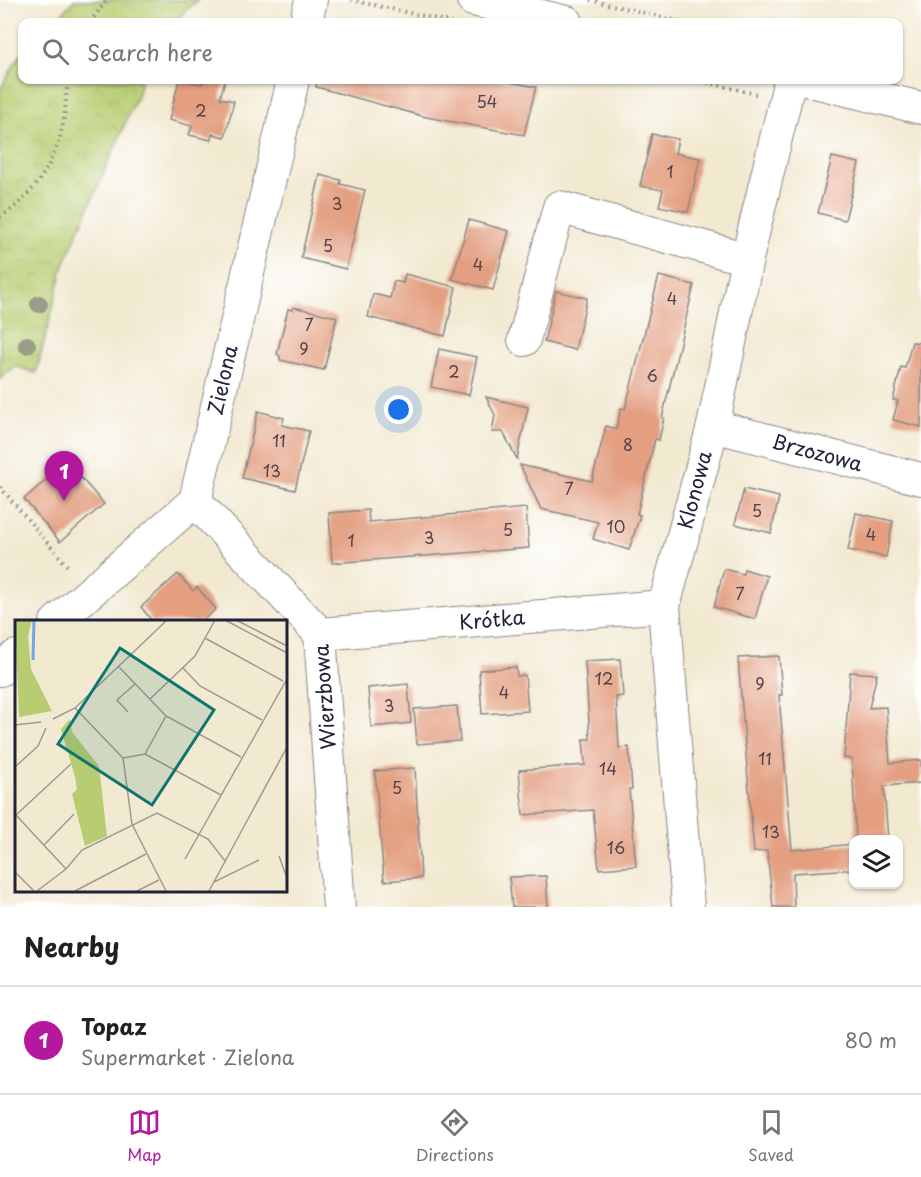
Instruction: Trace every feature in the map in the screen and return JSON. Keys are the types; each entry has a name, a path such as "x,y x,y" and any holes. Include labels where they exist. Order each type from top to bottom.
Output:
{"street":[{"path":"307,18 311,0"},
{"path":"473,0 550,18"},
{"name":"Zielona","path":"195,501 291,84"},
{"name":"Klonowa","path":"688,907 664,606 713,426 747,260 789,84"},
{"path":"822,84 921,108"},
{"path":"524,340 559,207 747,260"},
{"name":"Brzozowa","path":"713,426 921,479"},
{"path":"58,620 195,501"},
{"name":"Wierzbowa","path":"195,501 320,634 339,907"},
{"name":"Krótka","path":"320,634 664,606"},
{"path":"0,670 15,657"}],"path":[{"path":"93,18 107,0"},
{"path":"351,0 433,18"},
{"path":"590,0 666,18"},
{"path":"0,217 30,194 54,156 64,118 68,84"},
{"path":"713,84 757,94 758,101"},
{"path":"0,488 90,592"}],"green space":[{"path":"74,0 198,0 178,18 58,18"},
{"path":"18,59 18,84 140,84 137,96 64,264 36,373 16,366 0,379 0,89"}],"building":[{"path":"178,84 224,84 220,98 234,101 225,137 212,134 211,140 189,135 192,126 169,120"},
{"path":"316,84 520,84 536,87 524,135 426,117 316,87"},
{"path":"652,134 678,139 675,153 700,158 688,212 659,206 663,190 640,186"},
{"path":"832,157 859,163 845,220 818,213"},
{"path":"320,175 341,180 340,184 365,190 346,269 301,258"},
{"path":"469,220 509,231 493,290 452,279"},
{"path":"405,274 456,287 445,336 368,317 373,294 390,298 394,281 403,283"},
{"path":"659,276 694,285 662,418 664,418 659,440 655,439 637,514 640,515 629,550 593,539 598,522 541,509 520,465 592,481 606,426 616,429 621,408 625,409"},
{"path":"556,291 587,298 575,350 544,342"},
{"path":"293,307 337,317 324,370 280,360 277,354 288,309 293,310"},
{"path":"912,342 921,343 921,427 893,420 898,401 893,400 901,367 905,368"},
{"path":"439,349 477,357 469,395 431,387"},
{"path":"486,397 528,407 517,459 503,432 492,432 495,415"},
{"path":"258,411 284,418 282,425 309,431 295,490 242,478"},
{"path":"67,462 104,504 60,542 24,499"},
{"path":"744,489 779,497 771,533 735,524"},
{"path":"526,508 529,548 332,563 329,513 368,510 369,522"},
{"path":"856,513 893,521 886,557 848,550"},
{"path":"724,569 743,574 744,569 767,576 755,619 714,607"},
{"path":"178,574 193,591 197,587 216,609 203,620 151,620 141,607"},
{"path":"779,656 782,695 779,695 792,850 849,844 849,869 793,873 794,907 773,907 767,851 754,852 738,658"},
{"path":"620,659 623,696 616,697 619,748 629,747 632,789 629,789 636,866 599,869 593,810 523,815 519,770 585,765 583,739 590,739 585,661"},
{"path":"516,667 517,676 525,675 528,711 482,714 479,670"},
{"path":"850,672 877,674 869,708 886,707 890,763 921,760 921,783 884,786 888,835 856,835 852,759 844,758"},
{"path":"408,684 411,723 371,727 368,688"},
{"path":"457,706 460,741 417,744 414,709"},
{"path":"415,768 421,878 384,881 375,771"},
{"path":"546,876 548,907 512,907 509,877"}],"place":[{"name":"Topaz","path":"64,501"}]}
